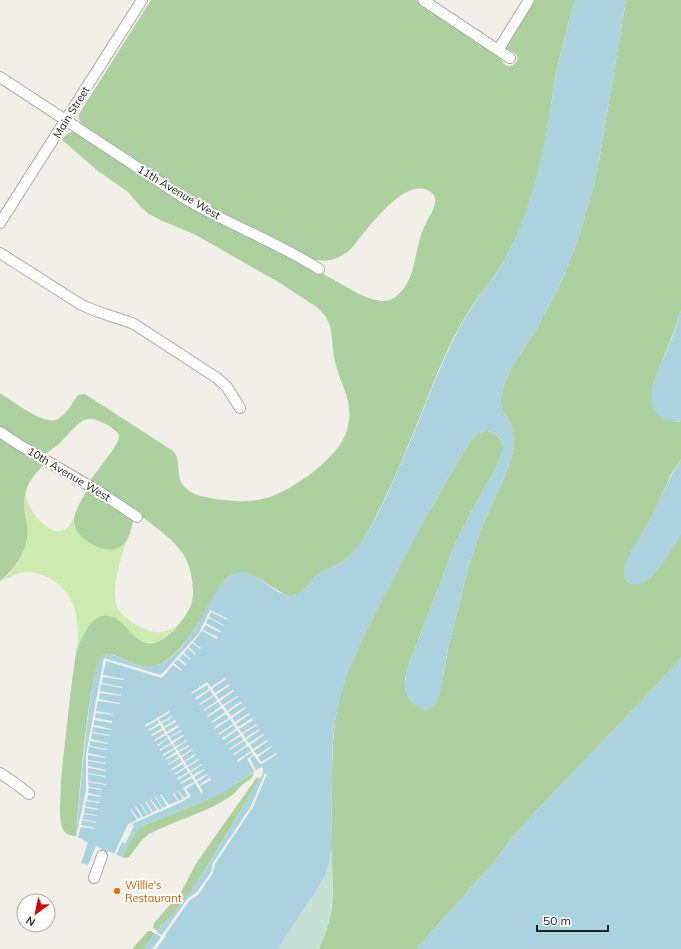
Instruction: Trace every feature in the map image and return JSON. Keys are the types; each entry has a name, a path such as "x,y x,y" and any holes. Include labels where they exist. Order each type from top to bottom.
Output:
{"street":[{"name":"Main Street","path":"0,223 142,0"},
{"path":"423,0 510,58"},
{"path":"498,50 529,0"},
{"name":"11th Avenue West","path":"0,77 194,204 289,251 319,269"},
{"path":"0,252 80,304 92,310 134,324 221,380 226,385 240,408"},
{"name":"10th Avenue West","path":"0,432 98,491 137,517"},
{"path":"0,773 20,786 29,794"},
{"path":"94,878 102,856"}],"green space":[{"path":"151,0 416,0 499,55 504,64 511,66 517,61 517,58 513,52 506,50 505,46 533,0 575,0 558,65 545,143 532,194 522,224 512,247 496,274 472,306 453,339 437,374 399,468 368,532 349,556 313,578 297,595 286,595 249,574 236,573 230,576 218,590 189,637 170,658 160,664 146,667 137,665 114,655 109,654 103,656 98,666 88,711 81,771 76,836 74,836 69,835 63,829 60,817 60,805 61,782 72,680 76,653 80,641 87,628 95,619 105,616 110,616 122,623 136,637 144,642 154,643 162,639 174,630 189,609 193,597 192,578 184,555 170,539 141,516 89,482 118,441 119,435 117,432 108,425 94,419 87,419 77,425 59,444 44,455 13,437 0,427 0,393 29,412 45,419 53,420 58,419 64,414 78,395 85,394 173,451 176,455 180,480 190,491 204,497 234,501 260,500 266,498 289,488 314,472 335,451 343,440 347,430 349,411 346,395 335,362 330,326 326,317 318,308 280,283 194,234 149,214 128,192 98,171 62,140 69,133 78,133 183,200 286,253 359,294 381,301 394,298 406,286 412,271 422,231 435,204 434,196 427,190 417,189 407,192 385,209 351,249 340,257 323,261 310,259 197,203 85,128 80,122 79,114"},
{"path":"626,0 681,0 681,310 652,389 677,422 681,421 681,460 671,474 654,513 626,562 624,572 627,581 632,584 642,583 651,577 666,558 681,533 681,658 535,812 490,867 416,949 319,949 327,928 332,906 333,884 331,848 333,749 335,722 343,687 355,654 428,514 471,440 476,435 487,431 494,433 499,438 502,447 501,456 494,472 456,542 405,677 405,689 407,695 419,708 427,710 444,673 448,648 468,569 480,531 504,478 512,456 514,445 511,424 502,409 501,404 504,385 512,367 535,331 553,298 564,276 579,236 599,161"},
{"path":"0,436 45,463 31,480 25,495 24,508 27,533 24,549 12,570 0,581"},
{"path":"88,489 134,519 127,540 117,549 109,550 93,545 79,534 75,527 74,520 76,512"},
{"path":"26,490 28,504 32,511 44,525 51,529 58,531 66,529 78,509 74,521 89,541 99,548 116,549 120,547 126,541 131,528 118,568 116,580 115,601 118,609 132,622 152,632 166,631 179,624 160,640 148,643 135,636 116,620 103,616 87,628 78,646 75,661 78,636 77,618 74,607 64,590 53,580 47,577 40,574 27,572 20,573 0,582 17,565 25,548 27,537 24,505"},
{"path":"254,772 251,778 231,796 201,812 149,834 142,840 129,857 122,857 133,836 142,826 209,799"},
{"path":"257,777 260,779 197,883 173,914 157,931 153,928 154,923 181,892 197,862"},
{"path":"331,848 331,908 328,925 319,949 278,949 321,883 328,867"},
{"path":"148,931 155,934 143,949 132,949"}],"water":[{"path":"575,0 626,0 599,161 579,236 564,276 535,331 512,367 504,385 501,404 513,430 514,445 512,456 504,478 480,531 468,569 448,648 438,700 431,708 427,710 419,708 412,702 406,694 405,689 407,669 456,542 499,462 502,447 499,438 494,433 487,431 476,435 471,440 448,478 397,572 353,660 343,688 334,732 332,761 331,848 328,867 321,883 278,949 143,949 176,910 201,877 263,773 263,768 259,768 223,793 142,826 135,833 122,857 108,851 105,858 98,855 101,848 96,846 88,865 81,863 88,843 76,836 90,701 98,663 103,656 110,654 144,667 159,665 169,659 186,642 218,589 229,577 237,573 253,575 283,594 291,596 302,592 319,574 339,564 359,545 370,529 386,497 441,366 463,321 500,268 519,230 531,197 539,167 558,66"},
{"path":"681,310 681,421 669,421 660,416 654,410 651,398 655,379"},
{"path":"681,460 680,537 660,567 648,579 642,583 630,583 625,579 624,575 626,562 649,522 676,467"},
{"path":"681,658 681,949 416,949 490,867 535,812"}],"pier":[{"path":"210,610 228,619 227,620 211,612 209,617 224,626 208,618 206,623 221,631 221,633 205,625 203,630 218,637 217,639 202,631 193,642 201,648 200,649 192,643 189,647 196,654 195,655 188,648 184,653 191,659 190,660 183,654 179,658 186,664 185,666 178,659 174,663 182,670 181,671 173,665 162,678 106,661 103,675 124,680 103,677 102,683 123,687 101,684 100,691 121,696 100,693 99,699 120,704 98,701 96,711 113,715 96,713 95,718 112,721 112,723 94,720 94,725 111,730 93,727 92,732 110,735 92,733 91,739 108,744 90,741 90,746 107,750 89,747 88,753 106,757 88,755 88,760 106,763 88,761 88,766 106,770 88,768 88,773 106,776 88,774 88,781 106,785 88,782 89,787 102,790 89,788 88,793 101,796 88,795 87,800 100,802 86,801 85,806 98,810 85,808 84,813 97,816 84,814 82,819 96,823 82,820 81,825 95,829 81,827 78,837 76,836 86,791 86,754 104,658 161,675 199,633"},
{"path":"225,678 226,679 212,689 215,693 229,684 230,685 216,695 219,699 233,690 234,691 220,701 223,705 237,696 238,697 224,706 227,711 241,701 242,703 228,712 231,716 245,707 246,708 232,718 235,722 249,713 250,714 236,724 238,727 252,718 253,720 239,729 242,733 256,724 257,725 243,734 245,738 259,729 260,730 246,740 249,743 263,734 264,735 250,745 253,749 267,740 268,741 254,751 257,755 271,746 272,747 258,757 261,762 276,753 277,754 262,764 259,763 254,756 250,758 256,770 254,771 247,759 253,755 252,752 238,762 237,760 251,751 248,746 234,755 233,754 247,745 244,741 230,750 229,749 243,740 241,736 226,745 240,734 237,730 223,740 222,738 236,729 234,725 219,735 219,733 233,724 230,719 215,729 214,727 229,718 226,714 212,723 211,722 225,712 222,708 208,717 207,716 221,706 218,702 204,711 203,710 217,701 214,696 200,705 199,704 213,695 210,690 196,700 195,698 209,689 207,685 192,694 191,693 207,682 211,687"},
{"path":"169,711 170,712 159,719 161,722 172,716 173,717 162,723 164,727 175,720 176,722 165,728 166,732 178,725 179,727 167,734 170,737 181,730 182,731 170,738 172,741 183,735 184,736 173,743 175,747 187,740 176,748 178,751 189,745 190,746 179,752 181,756 192,749 193,750 182,757 184,761 195,754 196,755 185,762 187,766 198,759 199,760 188,767 190,771 201,764 202,765 191,772 193,775 204,769 205,770 194,777 196,780 207,774 208,775 197,782 199,785 210,778 211,780 200,786 203,792 201,793 195,783 186,789 191,796 182,802 132,824 134,826 125,844 122,842 116,855 114,854 128,824 137,820 130,809 131,808 138,819 141,817 135,807 136,806 143,817 147,815 141,804 148,815 152,813 145,802 146,801 153,812 157,810 150,800 151,799 159,810 162,808 155,797 163,808 167,806 160,795 161,794 169,805 178,801 173,794 174,793 179,801 183,799 178,791 184,798 188,796 183,788 194,782 192,778 181,784 180,783 191,776 189,773 178,780 177,778 188,772 186,768 175,775 174,774 185,767 183,764 172,770 171,769 182,762 180,758 169,765 168,764 179,757 177,754 166,760 165,759 176,752 175,749 163,756 163,754 174,748 172,744 160,751 160,749 171,743 168,739 158,746 157,745 168,738 166,735 155,741 154,740 165,733 163,730 152,736 151,735 162,728 160,725 149,731 148,730 159,723 157,720 146,727 145,725"},
{"path":"265,773 267,774 253,807 215,864 213,873 198,895 190,900 156,949 152,949 161,937 155,933 156,932 162,935 188,898 196,893 211,872 213,863 251,806"}],"place":[{"name":"Willie's Restaurant","path":"117,891"}]}
